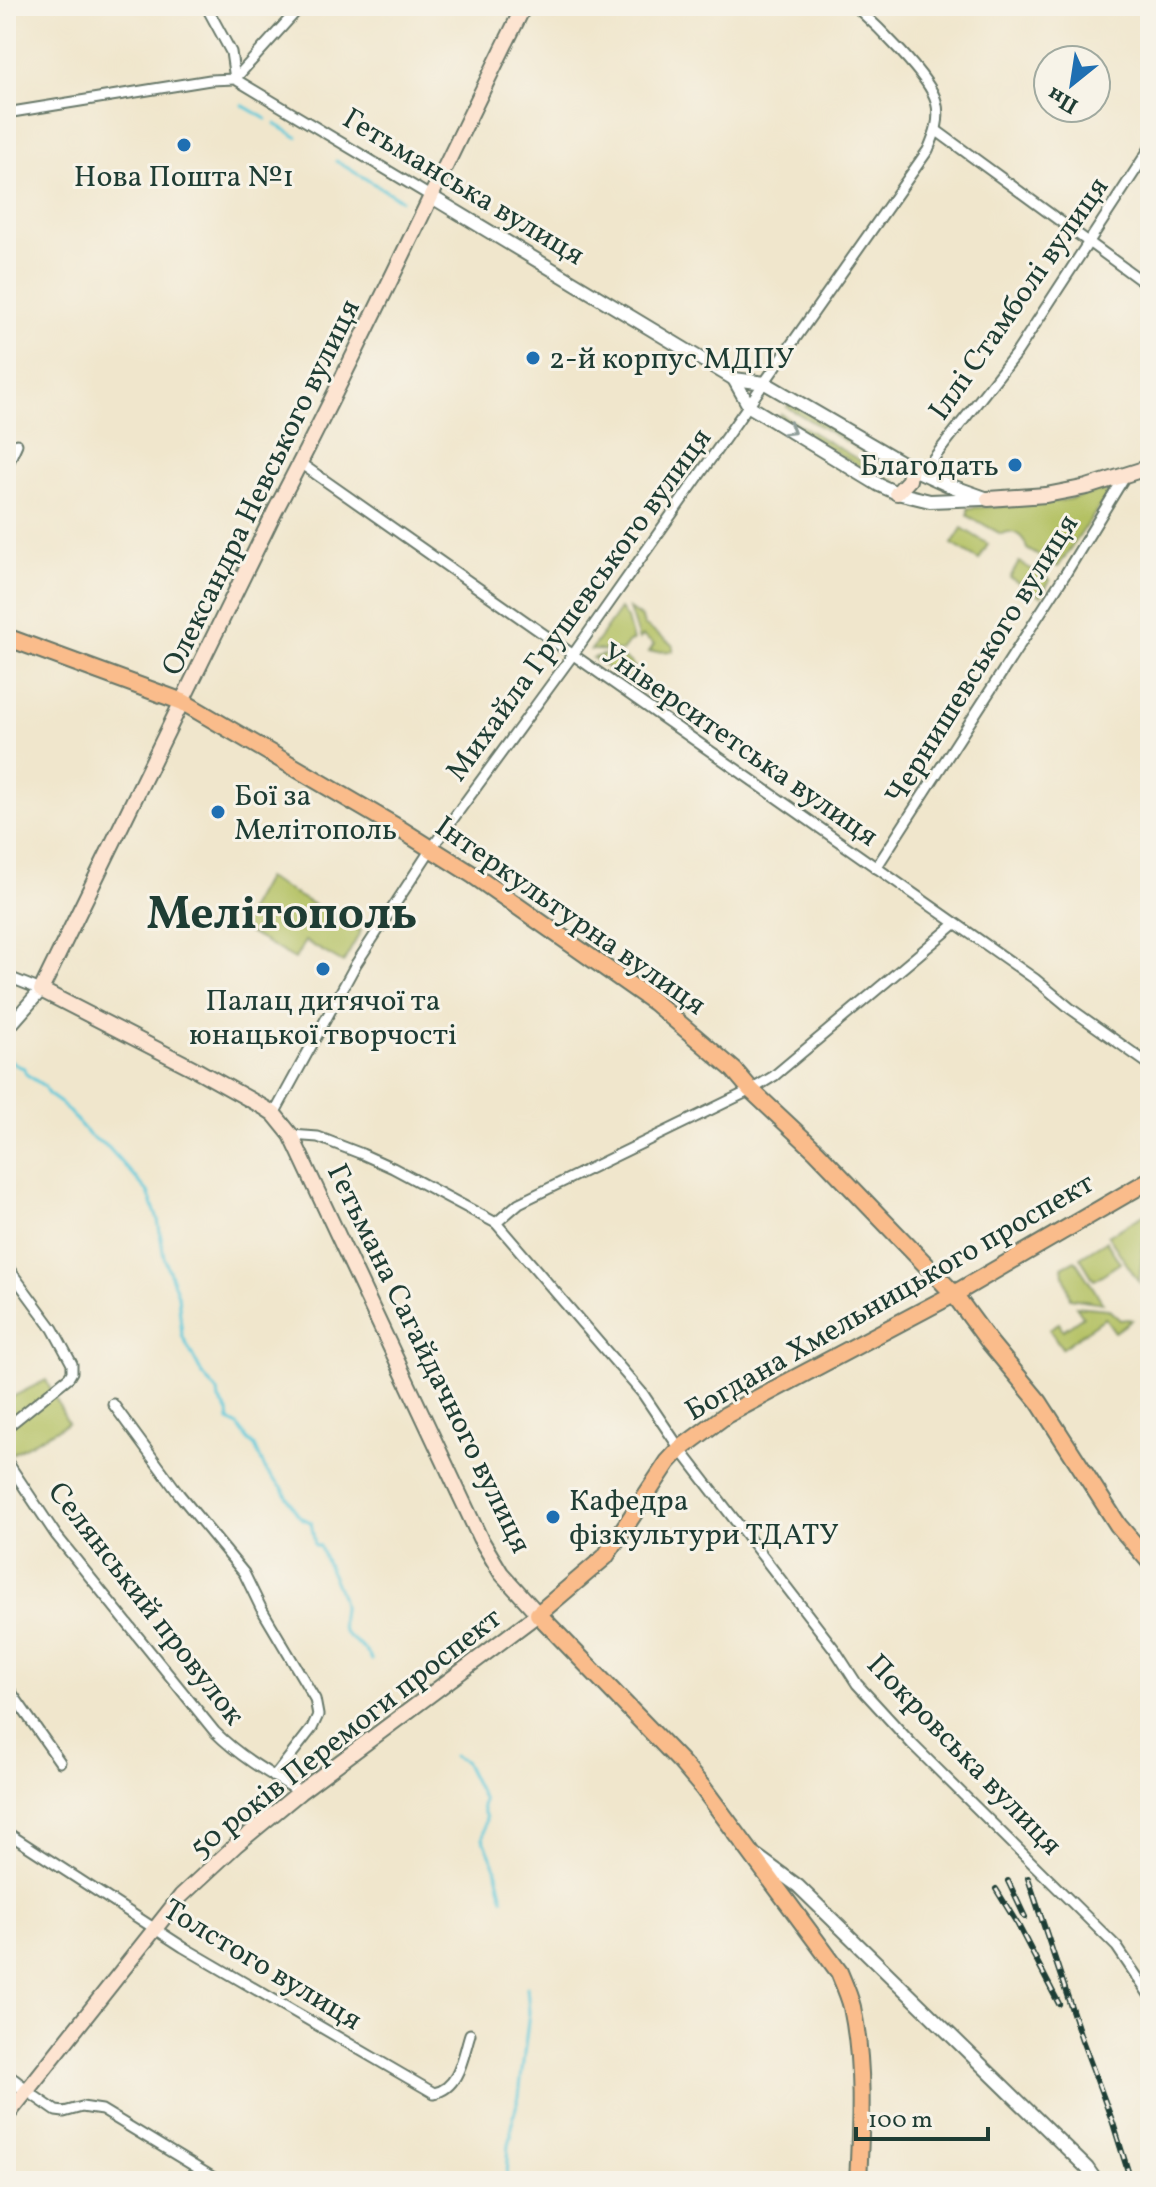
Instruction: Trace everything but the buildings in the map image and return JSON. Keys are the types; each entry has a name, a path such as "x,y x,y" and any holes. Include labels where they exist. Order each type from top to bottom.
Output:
{"highway":[{"name":"Інтеркультурна вулиця","path":"6,637 183,702 431,849 654,1002 734,1070 954,1294 1039,1402 1118,1525 1150,1562"},
{"name":"Богдана Хмельницького проспект","path":"538,1614 605,1557 668,1462 680,1449 726,1415 954,1294 1150,1180"},
{"name":"Гетьмана Сагайдачного вулиця","path":"538,1614 680,1761 751,1852"},
{"path":"751,1852 839,1972 851,2004 861,2084 858,2181"}],"main road":[{"name":"Олександра Невського вулиця","path":"41,990 524,6"},
{"path":"988,499 1059,493 1150,467"},
{"path":"897,493 916,471"},
{"path":"41,990 195,1069 274,1114 291,1135"},
{"name":"Гетьмана Сагайдачного вулиця","path":"291,1135 480,1538 501,1573 538,1614"},
{"name":"50 років Перемоги проспект","path":"6,2117 181,1896 300,1792 538,1614"}],"street":[{"path":"206,6 231,52 235,79"},
{"path":"6,113 210,80 235,79 301,6"},
{"path":"855,6 880,29 928,85 936,99 939,115 937,131 1150,287"},
{"name":"Гетьманська вулиця","path":"235,79 734,379 765,383 916,471 988,499"},
{"name":"Михайла Грушевського вулиця","path":"274,1114 356,964 431,849 749,406 928,150 937,131"},
{"name":"Іллі Стамболі вулиця","path":"916,471 1017,352 1150,148"},
{"name":"Гетьманська вулиця","path":"734,379 749,406 879,485 930,501 988,499"},
{"path":"6,468 17,444"},
{"name":"Університетська вулиця","path":"300,463 1035,979 1071,1009 1150,1065"},
{"name":"Чернишевського вулиця","path":"876,868 1125,475"},
{"path":"496,1223 519,1203 774,1076 955,924"},
{"path":"6,976 41,990 6,1030"},
{"name":"Покровська вулиця","path":"291,1135 318,1137 362,1154 496,1223 643,1394 680,1449 835,1650 857,1684 912,1744 1117,1947 1150,1996"},
{"path":"6,1265 53,1329 72,1364 69,1377 6,1428"},
{"path":"113,1404 179,1494 244,1573 315,1699 318,1715 312,1728 274,1777"},
{"name":"Селянський провулок","path":"6,1460 56,1535 215,1732 230,1747 300,1792"},
{"path":"6,1685 60,1762"},
{"name":"Толстого вулиця","path":"6,1832 156,1929 434,2093 444,2091 455,2081 470,2034"},
{"name":"Гетьмана Сагайдачного вулиця","path":"751,1852 798,1886 1014,2095 1087,2168 1096,2181"},
{"path":"6,2075 56,2111 82,2107 102,2110 219,2181"}],"green space":[{"path":"789,403 905,470 902,474 787,407"},
{"path":"781,414 896,482 894,487 779,418"},
{"path":"1099,491 1109,493 1058,567 1027,549 1018,534 1001,534 968,516 968,508 1051,502"},
{"path":"962,528 988,544 979,560 952,544"},
{"path":"1019,562 1050,580 1041,596 1010,578"},
{"path":"620,609 627,619 633,641 622,651 591,650"},
{"path":"629,609 642,618 644,625 673,645 673,651 649,652 654,644 642,636 639,640"},
{"path":"602,655 629,661 644,684 640,690 593,658"},
{"path":"266,878 361,931 343,963 305,941 295,959 239,927"},
{"path":"1147,1213 1139,1282 1108,1236"},
{"path":"1106,1241 1120,1263 1094,1280 1080,1257"},
{"path":"1075,1260 1103,1303 1070,1298 1062,1267"},
{"path":"1076,1306 1108,1309 1120,1320 1132,1320 1115,1332 1105,1318 1062,1348 1049,1329 1059,1323 1063,1330 1083,1316"},
{"path":"46,1380 68,1423 6,1457 6,1400"}],"waterway":[{"path":"242,105 266,119"},
{"path":"275,124 297,137"},
{"path":"336,161 401,200"},
{"path":"6,1057 44,1086 48,1094 62,1104 90,1136 108,1147 148,1192 158,1220 164,1257 178,1295 182,1335 202,1374 218,1392 229,1421 238,1426 255,1446 266,1471 283,1489 296,1512 311,1522 315,1545 320,1546 341,1596 343,1629 372,1660"},
{"path":"453,1756 464,1761 483,1800 486,1818 483,1838 496,1868 503,1898"},
{"path":"509,2181 511,2126 519,2096 529,2012 527,1987"}],"railway":[{"path":"1028,1878 1131,2181"},
{"path":"1008,1881 1025,1917"},
{"path":"996,1889 1059,2004"}],"place":[{"name":"Нова Пошта №1","path":"184,145"},
{"name":"2-й корпус МДПУ","path":"533,358"},
{"name":"Благодать","path":"1015,465"},
{"name":"Бої за Мелітополь","path":"218,812"},
{"name":"Палац дитячої та юнацької творчості","path":"323,969"},
{"name":"Кафедра фізкультури ТДАТУ","path":"553,1517"}],"district":[{"name":"Мелітополь","path":"282,912"}]}
